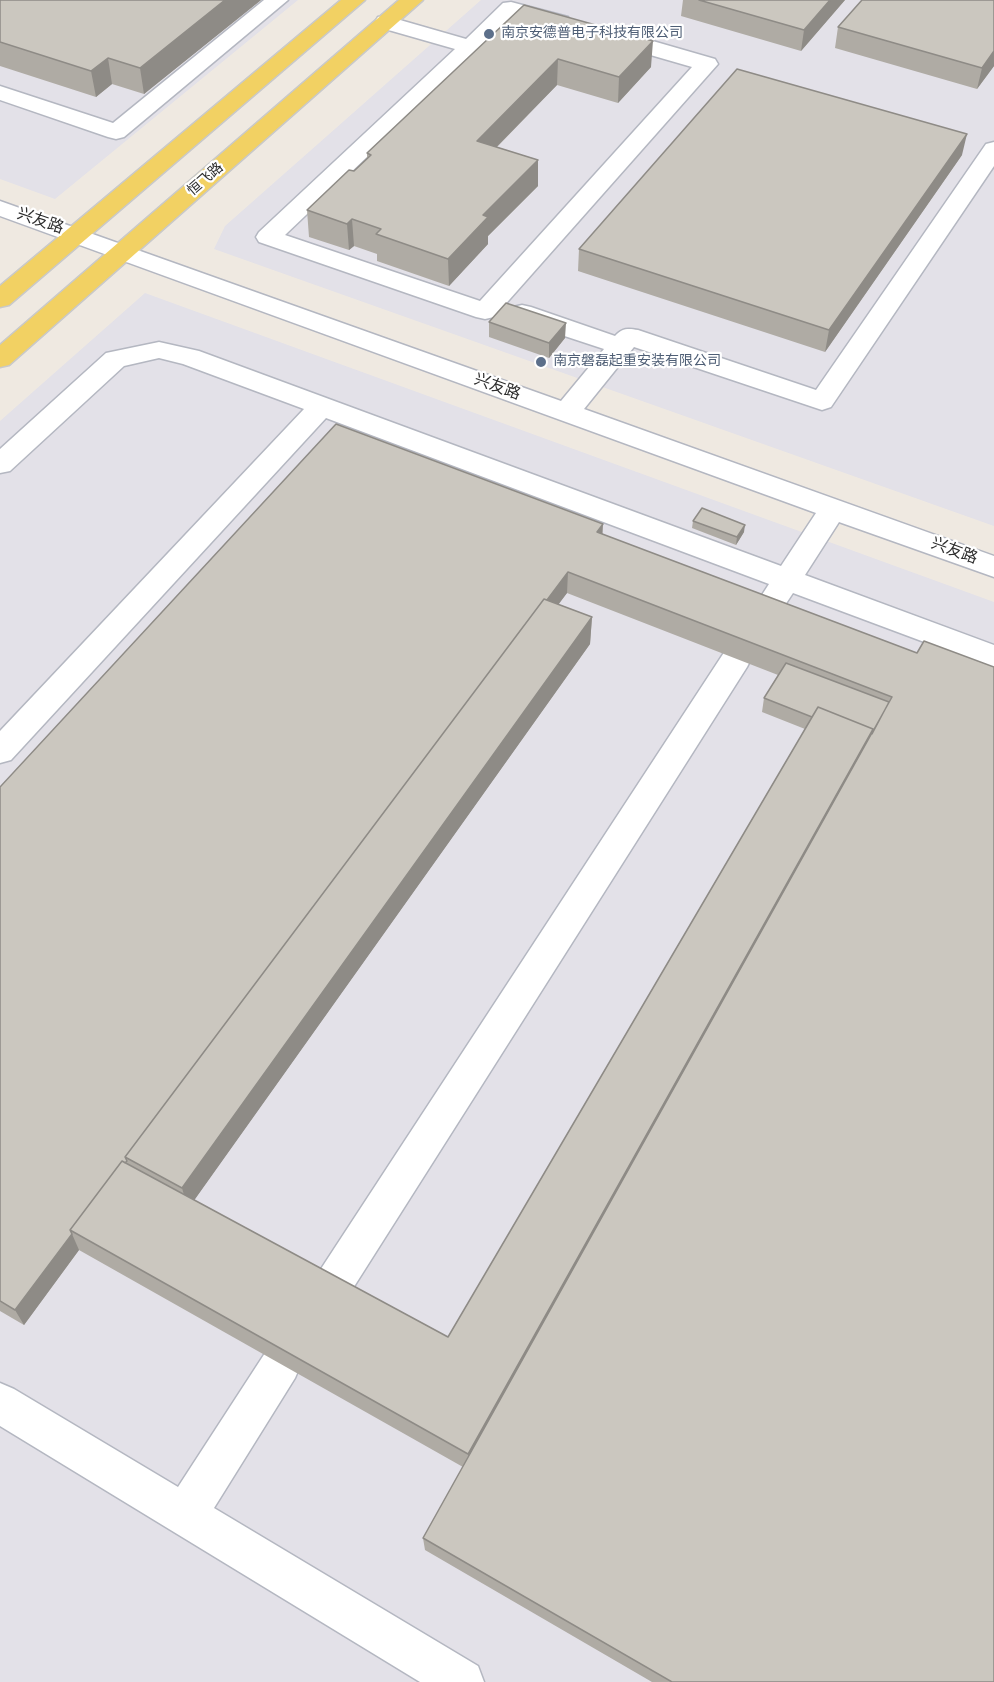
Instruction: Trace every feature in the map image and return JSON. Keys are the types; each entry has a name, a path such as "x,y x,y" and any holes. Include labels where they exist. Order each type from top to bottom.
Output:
{"main road":[{"path":"0,299 354,0"},
{"name":"恒飞路","path":"0,359 412,0"}],"street":[{"path":"0,93 116,132 277,0"},
{"path":"707,64 485,311 268,237 511,8 586,30 707,64 730,71"},
{"path":"386,22 470,47"},
{"path":"566,413 629,336 822,401 986,144"},
{"name":"兴友路","path":"0,208 994,567"},
{"path":"493,303 620,346"},
{"path":"0,464 115,359 159,350 190,357 994,657"},
{"path":"0,751 322,406"},
{"path":"763,617 833,509"},
{"path":"329,1291 736,659"},
{"path":"185,1515 281,1364"},
{"path":"0,1403 462,1682"}],"shaded area":[{"path":"0,0 298,0 55,199 0,179"},
{"path":"481,0 994,0 994,526 214,249 225,226"},
{"path":"145,293 994,602 994,1682 0,1682 0,421"}],"building":[{"path":"0,0 225,0 140,68 108,58 91,71 0,42"},
{"path":"699,0 830,0 804,30"},
{"path":"862,0 994,0 994,51 982,68 838,27"},
{"path":"524,5 653,41 619,77 558,59 477,141 538,160 483,215 488,217 448,259 376,234 381,229 352,219 347,224 307,210 349,170 354,171 371,155 367,153"},
{"path":"737,69 967,134 829,330 579,249"},
{"path":"506,303 566,323 549,343 489,322"},
{"path":"336,424 603,524 597,532 917,653 924,641 994,667 994,1682 672,1682 423,1538 892,697 568,572 547,600 544,599 125,1157 127,1161 125,1163 122,1161 70,1230 72,1234 15,1310 0,1301 0,787"},
{"path":"702,508 745,525 737,537 693,521"},
{"path":"544,599 592,617 182,1188 125,1157"},
{"path":"786,663 889,702 872,734 873,729 818,707 812,717 764,698"},
{"path":"818,707 873,729 468,1454 70,1230 122,1161 448,1337"}],"place":[{"name":"南京安德普电子科技有限公司","path":"489,34"},
{"name":"南京磐磊起重安装有限公司","path":"541,362"}]}
